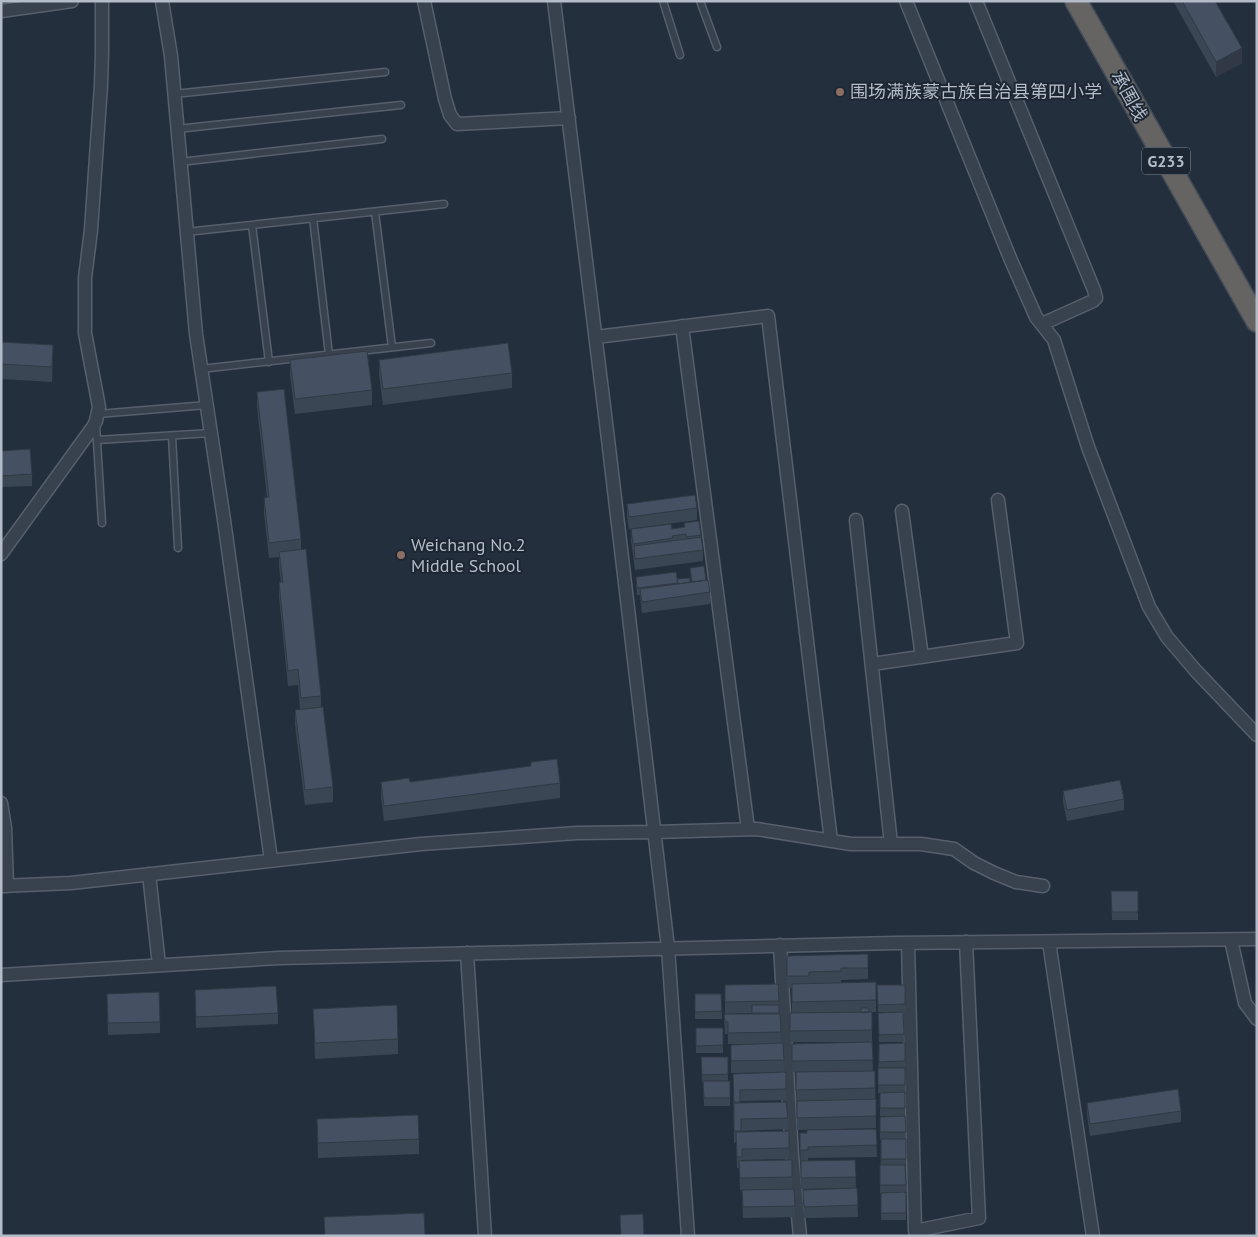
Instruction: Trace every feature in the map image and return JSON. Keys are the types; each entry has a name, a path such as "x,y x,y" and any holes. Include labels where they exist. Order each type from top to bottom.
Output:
{"highway":[{"name":"承围线","path":"1076,1 1257,321"}],"street":[{"path":"1,11 72,1"},
{"path":"1,554 97,418 100,407 85,333 85,278 92,230 101,85 102,1"},
{"path":"162,1 174,94 196,334 271,860"},
{"path":"424,1 445,99 450,115 457,124 569,118"},
{"path":"554,1 596,337 668,948 688,1236"},
{"path":"906,1 1010,258 1036,317 1054,340 1088,447 1149,607 1167,637 1196,671 1257,735"},
{"path":"976,1 1096,298 1042,324"},
{"path":"596,337 768,316 831,840"},
{"path":"682,326 748,829"},
{"path":"872,664 1017,643 998,500"},
{"path":"902,511 922,657"},
{"path":"856,520 890,844"},
{"path":"1,803 5,828 4,886 71,883 421,844 567,833 756,829 851,844 921,844 954,849 994,873 1016,882 1043,886"},
{"path":"149,874 159,965"},
{"path":"1,975 279,958 780,945 1257,939"},
{"path":"1231,940 1245,1003 1257,1019"},
{"path":"908,943 914,1231 979,1218 966,942"},
{"path":"1050,942 1093,1236"},
{"path":"780,945 792,1156 800,1236"},
{"path":"467,953 485,1236"}],"lane":[{"path":"663,1 680,55"},
{"path":"700,1 717,47"},
{"path":"174,94 385,72"},
{"path":"177,129 401,105"},
{"path":"180,162 382,139"},
{"path":"186,232 444,204"},
{"path":"374,212 392,347"},
{"path":"313,218 329,354"},
{"path":"252,225 269,362"},
{"path":"201,369 431,343"},
{"path":"102,524 97,418 207,406"},
{"path":"97,440 211,434"},
{"path":"172,436 178,548"}],"building":[{"path":"1182,1 1215,1 1242,48 1216,62"},
{"path":"1,342 53,345 52,367 1,364"},
{"path":"508,343 512,373 383,389 379,360"},
{"path":"367,351 372,390 295,399 290,360"},
{"path":"284,389 301,539 269,543 264,498 269,497 257,392"},
{"path":"30,449 32,474 1,476 1,451"},
{"path":"695,495 697,508 629,517 627,504"},
{"path":"699,521 701,535 686,537 686,534 672,536 673,538 633,544 631,529 671,524 672,529 685,527 684,523"},
{"path":"701,537 703,550 635,559 634,546"},
{"path":"306,549 321,696 301,698 298,669 288,671 279,582 283,582 279,552"},
{"path":"704,566 706,580 692,582 690,568"},
{"path":"676,572 678,583 637,588 636,577"},
{"path":"690,578 690,582 678,584 677,579"},
{"path":"708,580 710,592 642,602 640,589"},
{"path":"323,707 333,787 305,790 295,710"},
{"path":"557,759 560,783 384,806 381,782 409,778 410,782 531,766 531,762"},
{"path":"1120,780 1124,799 1067,810 1063,791"},
{"path":"1111,891 1138,891 1138,912 1112,912"},
{"path":"868,954 868,968 841,968 841,971 809,972 809,976 787,976 787,956"},
{"path":"876,982 876,1000 792,1002 792,984"},
{"path":"778,984 779,1001 725,1002 725,985"},
{"path":"877,985 905,985 905,1004 878,1005"},
{"path":"276,986 278,1013 196,1017 195,990"},
{"path":"159,992 160,1022 108,1023 107,994"},
{"path":"695,994 721,994 722,1011 695,1012"},
{"path":"397,1005 398,1039 315,1043 313,1009"},
{"path":"752,1005 779,1005 779,1013 752,1013"},
{"path":"861,1008 869,1008 869,1012 861,1013"},
{"path":"872,1012 872,1030 790,1031 790,1013"},
{"path":"903,1012 904,1034 879,1035 878,1013"},
{"path":"724,1014 780,1014 781,1032 728,1033 728,1022 725,1022"},
{"path":"696,1028 723,1028 723,1045 696,1046"},
{"path":"872,1042 873,1060 792,1061 792,1044"},
{"path":"783,1043 784,1060 731,1061 731,1045"},
{"path":"905,1043 905,1061 879,1062 879,1044"},
{"path":"701,1057 728,1057 728,1074 702,1075"},
{"path":"878,1068 905,1068 905,1085 878,1085"},
{"path":"875,1071 875,1088 796,1090 796,1072"},
{"path":"786,1072 786,1089 740,1090 740,1102 734,1102 733,1074"},
{"path":"703,1081 730,1081 730,1098 704,1098"},
{"path":"1178,1089 1181,1111 1090,1124 1087,1103"},
{"path":"905,1092 905,1108 880,1108 880,1093"},
{"path":"876,1099 876,1116 797,1118 797,1101"},
{"path":"786,1102 788,1118 741,1119 741,1131 734,1131 734,1103"},
{"path":"418,1115 419,1139 318,1143 317,1119"},
{"path":"905,1116 906,1132 880,1132 880,1117"},
{"path":"876,1129 877,1145 808,1147 808,1150 800,1150 800,1133 807,1133 807,1130"},
{"path":"789,1131 789,1148 742,1149 742,1157 737,1157 736,1132"},
{"path":"881,1139 906,1139 906,1159 881,1159"},
{"path":"792,1160 792,1177 740,1178 739,1161"},
{"path":"855,1160 856,1177 801,1178 801,1161"},
{"path":"880,1165 905,1165 906,1185 880,1185"},
{"path":"857,1188 858,1205 804,1207 803,1190"},
{"path":"794,1189 795,1206 743,1207 742,1190"},
{"path":"906,1192 906,1213 881,1213 881,1193"},
{"path":"424,1213 425,1236 325,1236 324,1217"},
{"path":"643,1214 644,1236 621,1236 620,1215"}],"place":[{"name":"围场满族蒙古族自治县第四小学","path":"840,92"},
{"name":"Weichang No.2 Middle School","path":"401,555"}]}
